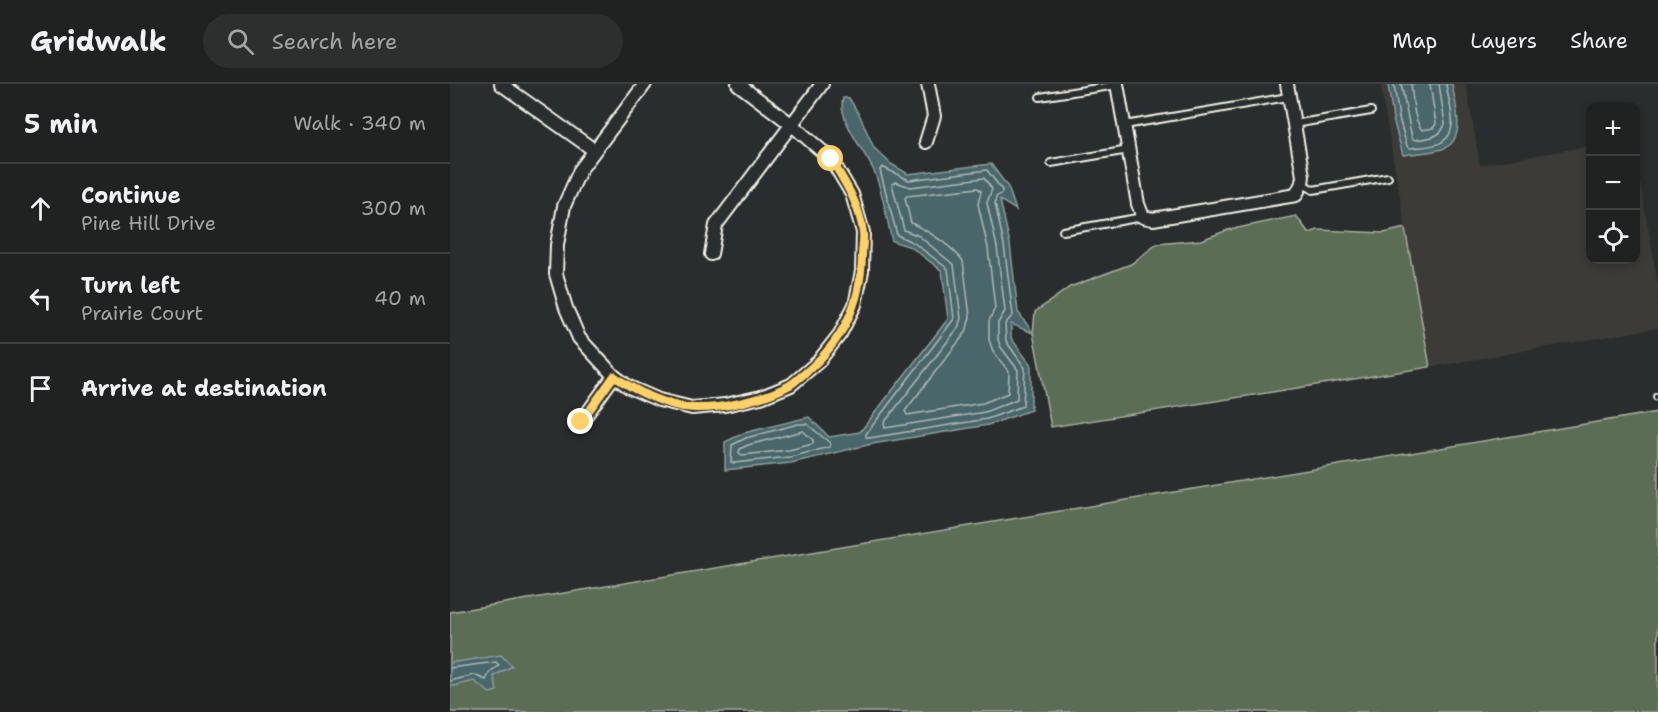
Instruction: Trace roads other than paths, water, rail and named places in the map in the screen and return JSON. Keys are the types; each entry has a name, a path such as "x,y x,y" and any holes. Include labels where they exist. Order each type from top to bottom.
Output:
{"street":[{"path":"501,84 594,150"},
{"path":"645,84 580,170 564,206 557,246 556,274 566,308 579,338 614,376 629,387 670,403 692,408 725,405 761,397 791,385 818,362 840,334 855,306 862,271 863,232 852,194 831,159 791,124 738,84"},
{"path":"711,254 716,225 822,84"},
{"path":"926,142 934,116 928,84"},
{"path":"1117,84 1138,204 1143,217 1153,219 1296,195 1303,176 1287,90"},
{"path":"581,422 614,376"}],"lane":[{"path":"1040,97 1117,84"},
{"path":"1125,125 1287,90"},
{"path":"1293,124 1371,111"},
{"path":"1052,163 1129,150"},
{"path":"1302,183 1313,190 1388,177"},
{"path":"1063,231 1143,217"}],"water":[{"path":"1388,84 1452,84 1458,121 1455,138 1450,145 1442,149 1403,155 1393,119"},
{"path":"843,98 849,98 874,148 891,164 908,174 991,164 1008,187 1016,210 1000,200 1010,244 1018,312 1033,333 1011,324 1011,338 1031,365 1031,410 988,425 872,444 791,463 725,470 725,442 744,433 809,417 829,437 860,432 948,319 942,271 911,247 892,241 876,176 847,124 842,106"},
{"path":"501,655 512,666 494,676 497,691 490,693 474,681 450,687 450,663"}]}
